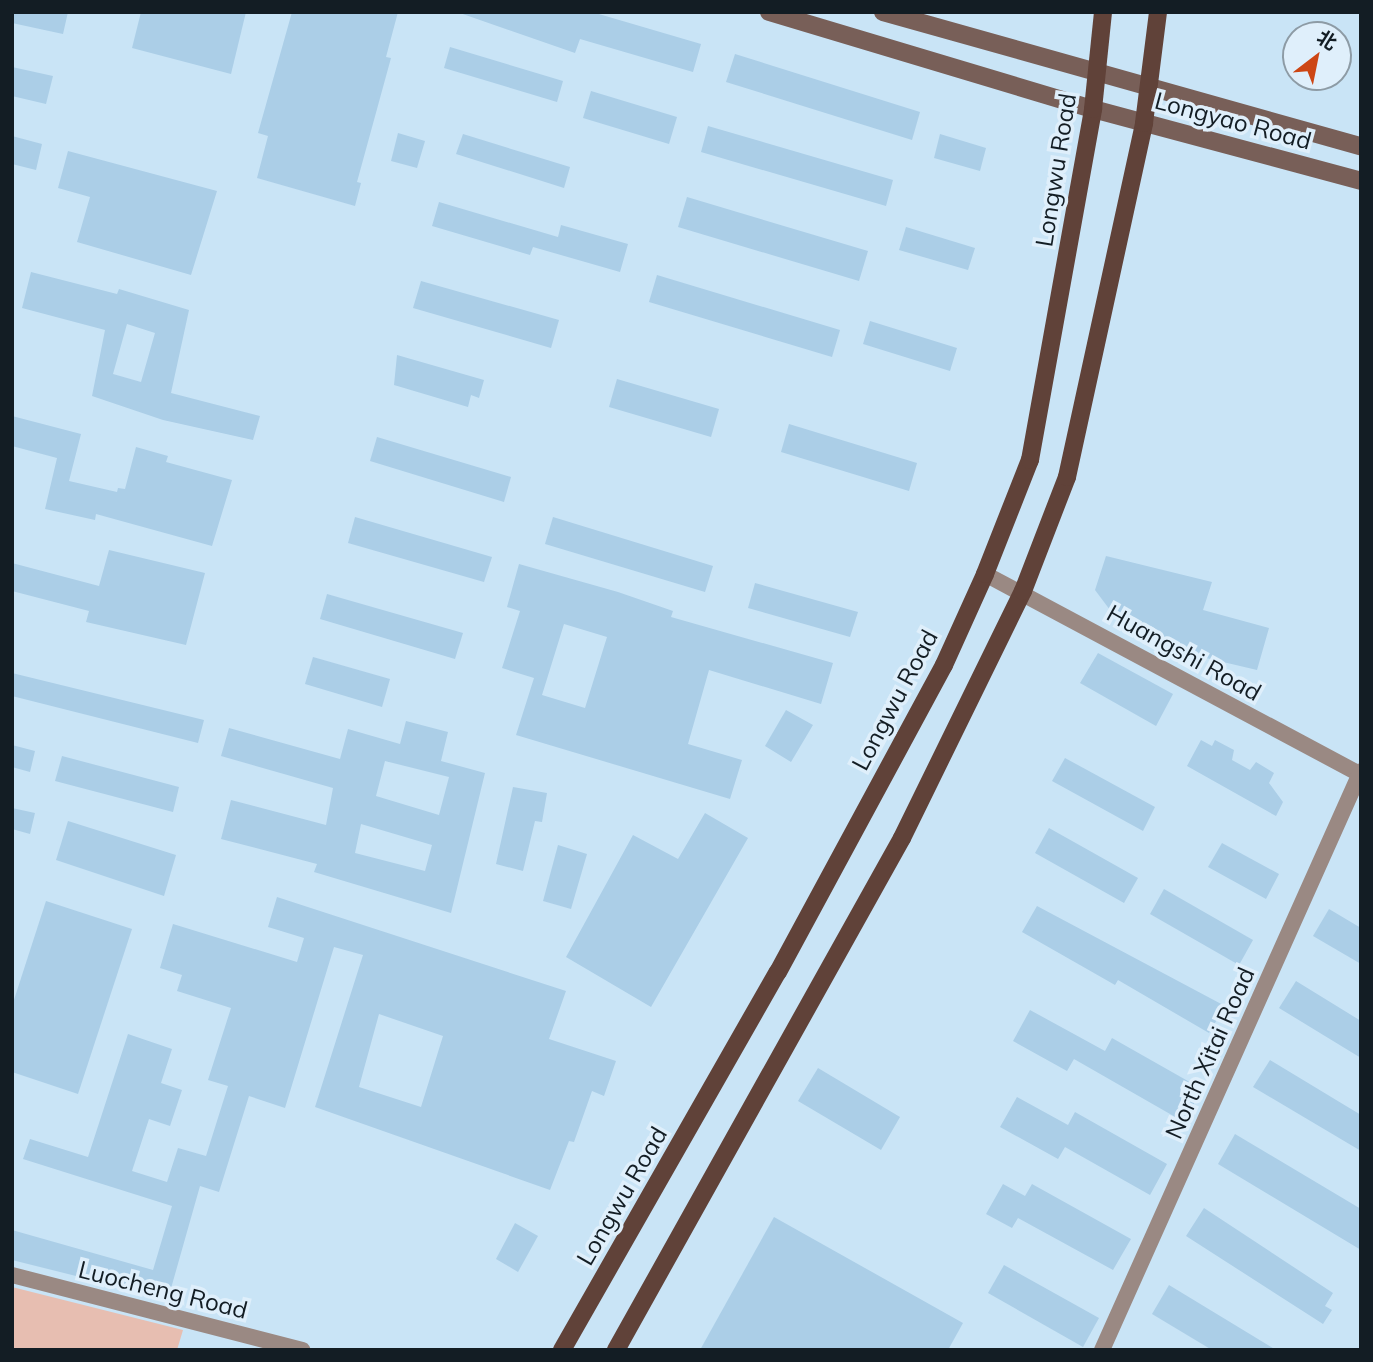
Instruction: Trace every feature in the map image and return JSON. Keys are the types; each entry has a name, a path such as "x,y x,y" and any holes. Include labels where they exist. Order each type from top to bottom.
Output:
{"main road":[{"name":"Longyao Road","path":"769,12 1093,109 1361,181"},
{"name":"Longyao Road","path":"883,12 1095,74 1361,146"},
{"name":"Longwu Road","path":"562,1350 778,972 944,665 985,574 1030,460 1093,109 1104,12"},
{"path":"616,1350 902,838 1023,591 1067,477 1144,123 1158,12"}],"street":[{"name":"Huangshi Road","path":"985,574 1023,591 1360,773"},
{"name":"North Xitai Road","path":"1102,1350 1360,773"},
{"name":"Luocheng Road","path":"12,1275 302,1350"}],"shaded area":[{"path":"12,1287 183,1330 177,1350 12,1350"}],"building":[{"path":"12,12 68,12 63,34 12,23"},
{"path":"141,12 246,12 231,74 132,48"},
{"path":"292,12 398,12 386,57 391,58 357,182 361,183 355,206 257,178 268,136 258,133"},
{"path":"457,12 592,12 701,44 693,72 580,39 575,53"},
{"path":"450,47 563,81 557,102 444,68"},
{"path":"735,54 920,112 912,140 726,82"},
{"path":"12,67 53,76 46,104 12,96"},
{"path":"591,91 677,117 669,144 583,118"},
{"path":"708,126 893,180 886,206 701,152"},
{"path":"398,133 425,141 417,168 391,161"},
{"path":"463,134 570,167 564,188 456,154"},
{"path":"940,134 986,148 980,171 934,158"},
{"path":"12,136 42,144 36,170 12,164"},
{"path":"68,151 217,191 191,275 77,242 90,197 58,188"},
{"path":"687,197 868,251 859,281 678,227"},
{"path":"439,202 558,237 561,225 628,244 620,272 533,247 530,255 432,226"},
{"path":"906,227 975,248 968,270 899,250"},
{"path":"31,272 117,294 119,289 189,310 171,393 260,416 253,440 163,420 92,396 105,330 22,308","holes":["127,324 155,333 141,382 113,374"]},
{"path":"657,275 840,330 832,357 649,302"},
{"path":"421,281 559,320 551,348 413,308"},
{"path":"870,321 957,348 950,371 863,344"},
{"path":"397,355 484,380 479,398 471,395 468,407 394,385"},
{"path":"617,379 719,409 711,437 609,407"},
{"path":"12,416 81,434 69,481 117,492 118,488 125,489 136,447 168,456 166,462 232,480 212,546 96,514 95,520 45,509 57,458 12,446"},
{"path":"789,424 917,463 909,491 781,452"},
{"path":"377,437 511,477 504,502 370,461"},
{"path":"355,517 492,557 484,582 348,543"},
{"path":"553,517 713,566 705,592 545,544"},
{"path":"109,550 205,573 186,645 86,622 89,611 12,591 12,563 99,586"},
{"path":"1106,556 1212,582 1203,610 1269,628 1257,670 1185,653 1110,610 1095,590"},
{"path":"519,564 618,592 673,611 671,617 833,663 821,704 709,670 688,744 742,760 730,799 516,735 534,678 502,668 520,611 507,607","holes":["564,624 607,637 585,708 542,695"]},
{"path":"755,583 858,612 850,637 748,608"},
{"path":"327,594 463,633 455,659 320,619"},
{"path":"1098,653 1173,694 1156,726 1080,683"},
{"path":"313,657 390,679 382,707 305,684"},
{"path":"12,673 204,720 198,743 12,696"},
{"path":"786,710 813,725 791,762 765,746"},
{"path":"406,721 448,732 441,761 485,773 451,913 314,872 317,864 221,839 231,800 326,825 333,788 221,756 229,728 340,759 348,729 400,744","holes":["385,761 449,777 439,815 376,796","361,824 432,845 425,871 355,853"]},
{"path":"1201,740 1212,746 1215,740 1234,750 1232,760 1250,770 1256,762 1274,773 1269,783 1283,802 1276,816 1187,766"},
{"path":"12,745 35,751 30,772 12,767"},
{"path":"62,756 179,787 173,812 55,781"},
{"path":"1065,758 1155,807 1143,831 1052,781"},
{"path":"513,787 547,793 542,822 535,821 523,871 496,864"},
{"path":"12,808 35,813 30,834 12,829"},
{"path":"705,813 748,838 651,1007 566,957 633,835 678,859"},
{"path":"68,821 176,855 164,896 56,860"},
{"path":"1049,828 1138,878 1124,903 1035,853"},
{"path":"1222,843 1279,874 1266,899 1208,867"},
{"path":"558,845 587,854 571,909 543,901"},
{"path":"1164,889 1253,940 1239,965 1150,914"},
{"path":"277,897 566,991 549,1039 616,1061 604,1096 592,1091 574,1142 569,1141 550,1190 315,1107 363,955 334,947 285,1108 249,1096 219,1192 200,1186 168,1299 12,1260 12,1230 153,1270 172,1206 23,1159 30,1139 88,1157 128,1034 172,1049 161,1083 182,1090 170,1126 149,1119 132,1171 167,1182 178,1148 206,1156 228,1086 208,1080 231,1008 177,991 182,975 160,968 173,924 297,962 304,938 268,927","holes":["379,1014 443,1036 421,1107 359,1087"]},
{"path":"46,901 132,929 78,1094 12,1072 12,1006"},
{"path":"1037,906 1225,1006 1209,1033 1118,980 1115,985 1022,932"},
{"path":"1329,909 1361,928 1361,964 1313,936"},
{"path":"1296,981 1361,1021 1361,1058 1279,1008"},
{"path":"1030,1010 1105,1051 1112,1038 1202,1089 1184,1122 1074,1059 1067,1071 1013,1041"},
{"path":"1270,1060 1361,1115 1361,1151 1253,1087"},
{"path":"818,1068 900,1117 881,1150 798,1101"},
{"path":"1017,1097 1068,1125 1075,1112 1167,1164 1150,1195 1065,1147 1058,1159 1000,1127"},
{"path":"1235,1134 1361,1209 1361,1250 1218,1164"},
{"path":"1003,1184 1025,1196 1032,1184 1131,1239 1113,1270 1018,1218 1012,1228 986,1214"},
{"path":"1204,1208 1333,1293 1325,1306 1332,1310 1323,1324 1186,1236"},
{"path":"774,1217 963,1323 948,1350 700,1350"},
{"path":"515,1223 538,1236 518,1272 496,1259"},
{"path":"1004,1265 1099,1318 1083,1347 988,1293"},
{"path":"1169,1285 1276,1350 1212,1350 1152,1314"}]}
